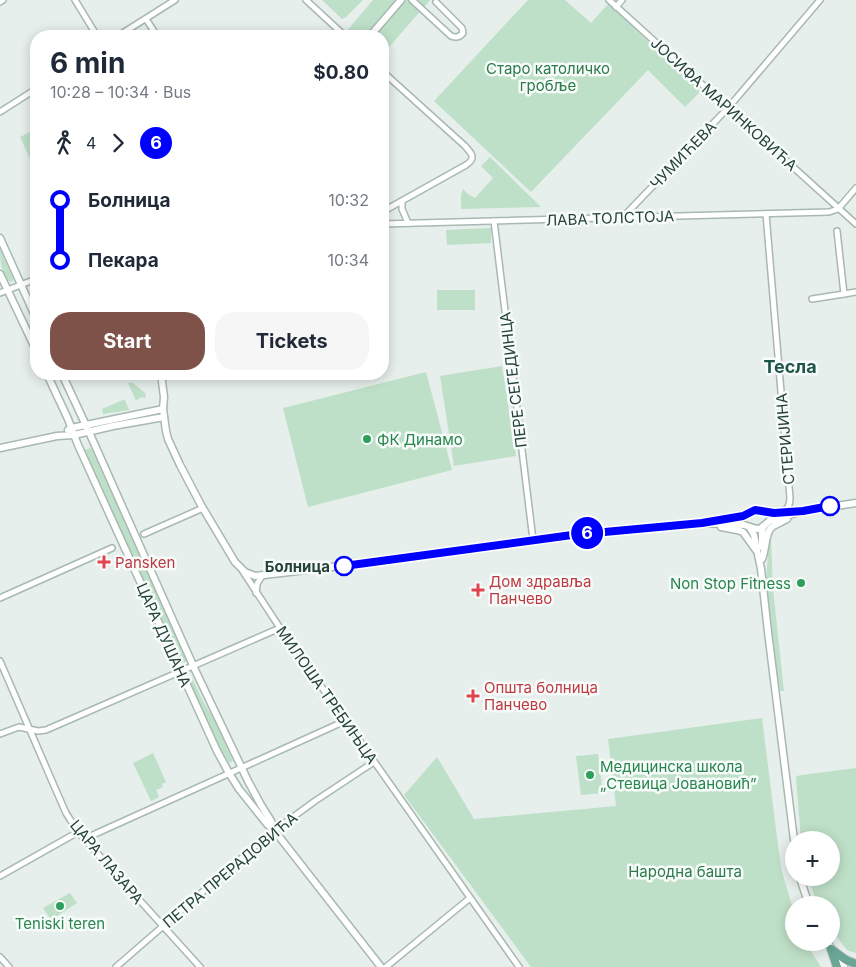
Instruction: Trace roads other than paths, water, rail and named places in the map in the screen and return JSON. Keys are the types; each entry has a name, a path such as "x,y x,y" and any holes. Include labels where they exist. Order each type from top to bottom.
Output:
{"main road":[{"path":"831,951 837,967"},
{"path":"835,951 846,960 856,964"}],"street":[{"path":"75,0 93,30"},
{"path":"128,30 175,0"},
{"path":"306,0 338,30"},
{"path":"375,30 401,0"},
{"path":"412,0 451,36 461,36 463,33 462,28 436,2"},
{"name":"ЈОСИФА МАРИНКОВИЋА","path":"609,0 856,224"},
{"path":"616,7 622,0"},
{"name":"ЧУМИЋЕВА","path":"622,217 728,108 820,0"},
{"path":"146,19 153,30"},
{"path":"389,77 465,146 472,156 472,161 466,165 389,208"},
{"path":"0,112 30,93"},
{"path":"838,208 856,188"},
{"path":"402,201 402,209 408,223"},
{"name":"ЛАВА ТОЛСТОЈА","path":"389,224 829,212 838,208"},
{"name":"СТЕРИЈИНА","path":"766,214 790,498 790,504 783,512"},
{"name":"ПЕРЕ СЕГЕДИНЦА","path":"494,221 533,540"},
{"path":"837,231 844,294"},
{"path":"0,238 30,305"},
{"path":"0,274 30,337"},
{"path":"0,293 30,281"},
{"path":"812,298 856,292"},
{"name":"ЦАРА ДУШАНА","path":"51,380 78,446 180,672 229,773 256,812 274,830 380,967"},
{"name":"ЦАРА ДУШАНА","path":"65,380 241,768 271,821 274,830"},
{"name":"МИЛОША ТРЕБИЊЦА","path":"162,380 163,409 168,439 183,472 203,508 280,628 519,967"},
{"path":"60,435 71,428 163,409"},
{"path":"0,448 60,435 74,435 164,417"},
{"path":"240,568 250,575 262,576 572,535 702,523 739,517 755,510 768,513 803,511 856,503"},
{"path":"144,534 203,508"},
{"path":"702,523 741,524 756,530 769,522 803,511"},
{"path":"761,512 765,517 762,533 761,569"},
{"path":"749,514 746,520 754,535 761,569 793,831"},
{"path":"762,559 768,531 792,515"},
{"path":"713,524 743,532 757,552"},
{"path":"0,598 112,548"},
{"path":"256,593 257,584 262,576"},
{"path":"0,734 19,728 38,731 46,730 280,628"},
{"name":"ЦАРА ЛАЗАРА","path":"0,661 66,813 78,832 200,967"},
{"path":"84,839 345,720"},
{"name":"ПЕТРА ПРЕРАДОВИЋА","path":"116,967 274,830 374,762"},
{"path":"0,876 78,832"},
{"path":"386,967 470,898"},
{"path":"833,951 844,967"},
{"path":"0,958 8,967"}],"place":[{"name":"ФК Динамо","path":"367,439"},
{"name":"Pansken","path":"104,562"},
{"name":"Болница","path":"344,566"},
{"name":"Non Stop Fitness","path":"801,583"},
{"name":"Дом здравља Панчево","path":"478,590"},
{"name":"Општа болница Панчево","path":"473,696"},
{"name":"Медицинска школа „Стевица Јовановић”","path":"590,775"},
{"name":"Teniski teren","path":"60,906"}],"district":[{"name":"Тесла","path":"790,366"}],"park label":[{"name":"Старо католичко гробље","path":"548,76"},
{"name":"Народна башта","path":"685,871"}]}
